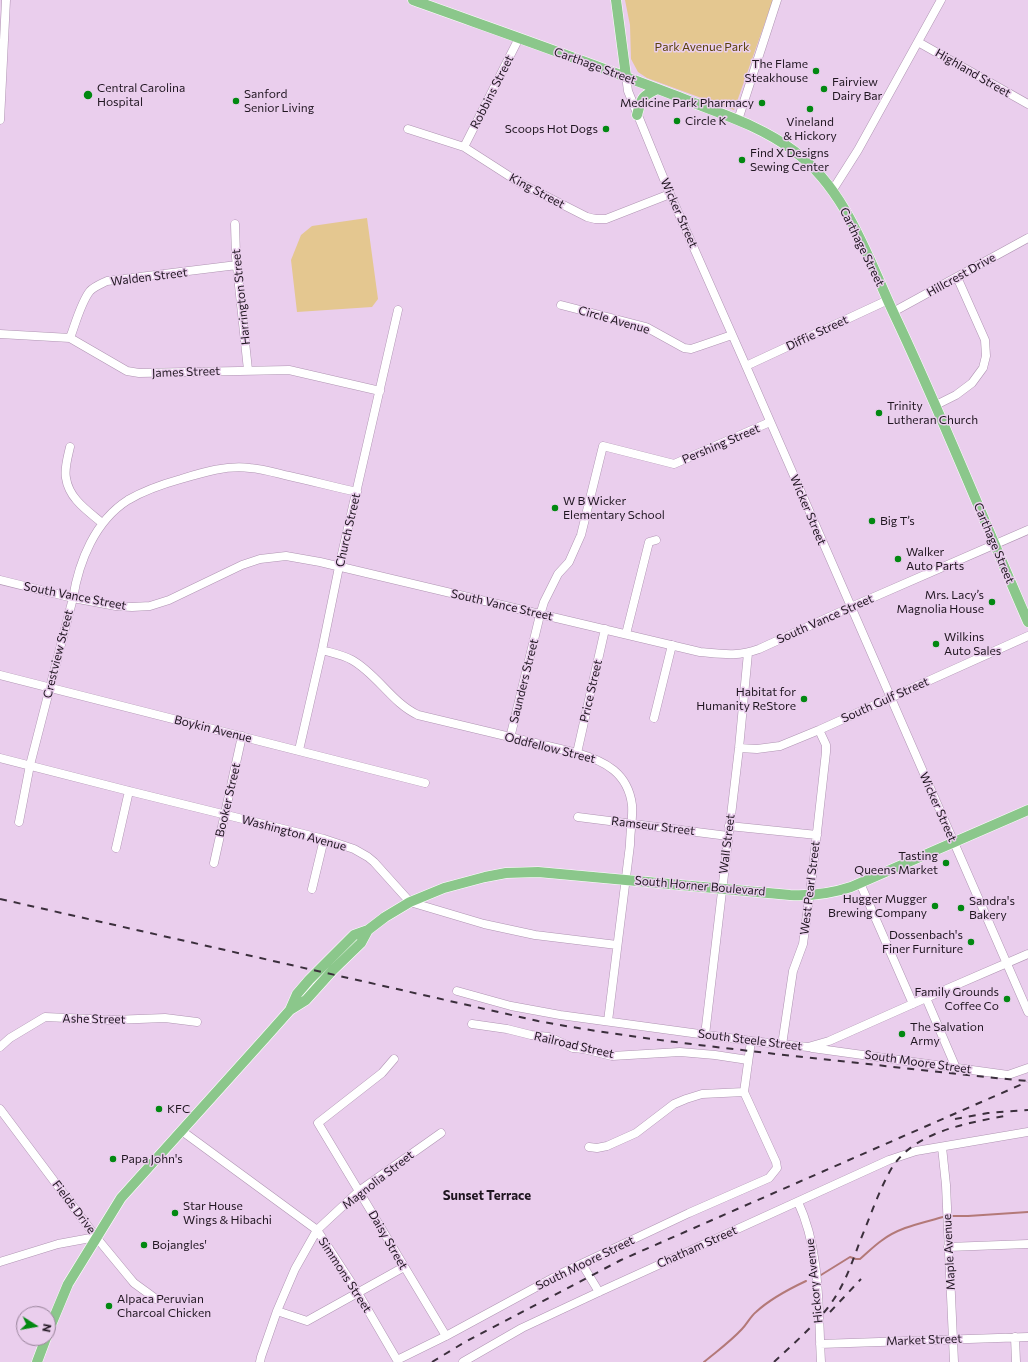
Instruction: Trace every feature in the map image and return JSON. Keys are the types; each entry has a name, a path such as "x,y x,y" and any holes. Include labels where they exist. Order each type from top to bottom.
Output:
{"main road":[{"name":"Carthage Street","path":"413,0 626,76 738,120 776,138 796,152 813,168 832,191 864,246 936,405 994,545 1028,622"},
{"name":"Wicker Street","path":"616,0 626,76"},
{"path":"637,114 642,98 657,89"},
{"name":"South Horner Boulevard","path":"56,1311 65,1288 121,1198 290,1010 297,994 354,934 368,930 385,917 410,902 461,883 506,873 556,873 810,896 836,892 860,883 1028,810"},
{"path":"37,1362 43,1346"}],"street":[{"path":"0,120 2,41 6,0"},
{"path":"738,120 777,0"},
{"path":"832,191 858,150 941,0"},
{"name":"Robbins Street","path":"464,147 519,38"},
{"name":"Highland Street","path":"918,42 1028,104"},
{"name":"Wicker Street","path":"626,76 628,91 670,194 1028,1012"},
{"name":"King Street","path":"408,129 464,147 520,183 587,217 595,219 606,219 670,194"},
{"name":"Harrington Street","path":"235,224 237,266 248,370"},
{"name":"Hillcrest Drive","path":"893,312 1028,238"},
{"name":"Walden Street","path":"70,338 84,301 90,291 107,281 237,266"},
{"path":"936,405 972,383 982,368 986,356 985,340 957,277"},
{"name":"Diffie Street","path":"746,366 888,300"},
{"name":"Circle Avenue","path":"561,305 646,327 684,348 700,346 732,335"},
{"name":"Church Street","path":"299,750 398,310"},
{"name":"James Street","path":"0,334 70,338 127,372 289,370 380,391"},
{"name":"Pershing Street","path":"602,446 674,464 770,422"},
{"name":"Saunders Street","path":"510,738 544,602 558,574 569,562 581,535 602,446"},
{"path":"70,447 66,477 69,490 75,499 102,523"},
{"name":"Crestview Street","path":"18,822 30,765 73,598 76,579 83,557 102,523 111,514 127,500 153,487 222,468 250,468 357,492"},
{"name":"South Vance Street","path":"0,580 73,598 116,606 150,606 169,600 242,565 260,559 286,556 339,567 700,652 726,655 748,653 1028,530"},
{"path":"626,634 649,542 656,540"},
{"name":"Price Street","path":"577,753 605,629"},
{"name":"South Gulf Street","path":"739,748 757,749 780,746 1028,636"},
{"path":"654,718 672,645"},
{"name":"Oddfellow Street","path":"322,650 351,659 378,681 408,710 426,717 597,758 608,765 623,780 629,791 632,805 630,845 608,1021"},
{"name":"Wall Street","path":"706,1035 739,748 748,653"},
{"name":"Boykin Avenue","path":"0,675 425,783"},
{"name":"West Pearl Street","path":"782,1044 791,977 803,944 810,896 826,752 826,745 819,730"},
{"name":"Booker Street","path":"214,864 242,736"},
{"name":"Washington Avenue","path":"0,758 324,839 354,849 368,857 410,902"},
{"path":"116,848 129,791"},
{"name":"Ramseur Street","path":"578,817 728,836"},
{"path":"729,826 817,834"},
{"path":"312,888 324,839"},
{"path":"860,883 913,1004"},
{"path":"410,902 484,924 536,935 617,945"},
{"name":"South Steele Street","path":"457,991 511,1006 560,1016 808,1047 830,1041 1028,954"},
{"path":"926,998 956,1068"},
{"name":"Ashe Street","path":"0,1047 10,1038 45,1017 112,1020 165,1018 197,1022"},
{"name":"Railroad Street","path":"472,1024 549,1037 573,1048 584,1049 612,1056 680,1052 715,1054 748,1060"},
{"path":"589,1146 597,1148 607,1146 636,1133 674,1104 686,1099 702,1094 744,1092 751,1041"},
{"name":"South Moore Street","path":"808,1047 1008,1075 1028,1068"},
{"name":"Daisy Street","path":"394,1058 391,1064 382,1073 318,1123 446,1336"},
{"name":"South Moore Street","path":"397,1360 446,1336 564,1272 696,1210 769,1178 777,1168 776,1162 744,1092"},
{"name":"Fields Drive","path":"0,1109 96,1237 134,1283 156,1299"},
{"name":"Simmons Street","path":"182,1131 317,1230 358,1293 397,1360"},
{"name":"Chatham Street","path":"463,1362 522,1328 889,1160 916,1151 1028,1132"},
{"name":"Magnolia Street","path":"260,1362 277,1311 295,1269 317,1230 359,1191 441,1133"},
{"name":"Maple Avenue","path":"939,1148 946,1185 954,1362"},
{"name":"Hickory Avenue","path":"798,1202 807,1220 814,1258 821,1362"},
{"path":"0,1262 58,1244 96,1237"},
{"path":"948,1247 1028,1244"},
{"path":"582,1264 598,1292"},
{"path":"277,1311 307,1321 404,1267"},
{"path":"1015,1337 1016,1362"},
{"name":"Market Street","path":"820,1344 1028,1337"}],"green space":[{"name":"Park Avenue Park","path":"625,0 773,0 734,110 647,78 638,72 631,59 630,25"},
{"path":"367,218 378,299 372,307 297,312 291,260 301,235 312,226"}],"waterway":[{"path":"953,1216 1028,1212"},
{"path":"821,1275 850,1257 860,1259 878,1243 895,1232 943,1217"},
{"path":"704,1362 737,1334 761,1307 793,1287 806,1281"}],"railway":[{"path":"0,899 570,1027 729,1049 1028,1081"},
{"path":"432,1362 465,1342 621,1260 1027,1082"},
{"path":"955,1119 988,1113 1028,1110"},
{"path":"774,1362 814,1324 834,1299 849,1270 882,1188 890,1171 900,1158 911,1147 940,1132 972,1122 1004,1116"},
{"path":"830,1312 861,1279"}],"place":[{"name":"The Flame Steakhouse","path":"816,71"},
{"name":"Fairview Dairy Bar","path":"824,89"},
{"name":"Central Carolina Hospital","path":"88,95"},
{"name":"Sanford Senior Living","path":"236,101"},
{"name":"Medicine Park Pharmacy","path":"762,103"},
{"name":"Vineland & Hickory","path":"810,109"},
{"name":"Circle K","path":"677,121"},
{"name":"Scoops Hot Dogs","path":"606,129"},
{"name":"Find X Designs Sewing Center","path":"742,160"},
{"name":"Trinity Lutheran Church","path":"879,413"},
{"name":"W B Wicker Elementary School","path":"555,508"},
{"name":"Big T’s","path":"872,521"},
{"name":"Walker Auto Parts","path":"898,559"},
{"name":"Mrs. Lacy’s Magnolia House","path":"992,602"},
{"name":"Wilkins Auto Sales","path":"936,644"},
{"name":"Habitat for Humanity ReStore","path":"804,699"},
{"name":"Tasting Queens Market","path":"946,863"},
{"name":"Hugger Mugger Brewing Company","path":"935,906"},
{"name":"Sandra's Bakery","path":"961,908"},
{"name":"Dossenbach's Finer Furniture","path":"971,942"},
{"name":"Family Grounds Coffee Co","path":"1007,999"},
{"name":"The Salvation Army","path":"902,1034"},
{"name":"KFC","path":"159,1109"},
{"name":"Papa John's","path":"113,1159"},
{"name":"Star House Wings & Hibachi","path":"175,1213"},
{"name":"Bojangles'","path":"144,1245"},
{"name":"Alpaca Peruvian Charcoal Chicken","path":"109,1306"}],"district":[{"name":"Sunset Terrace","path":"487,1196"}]}
